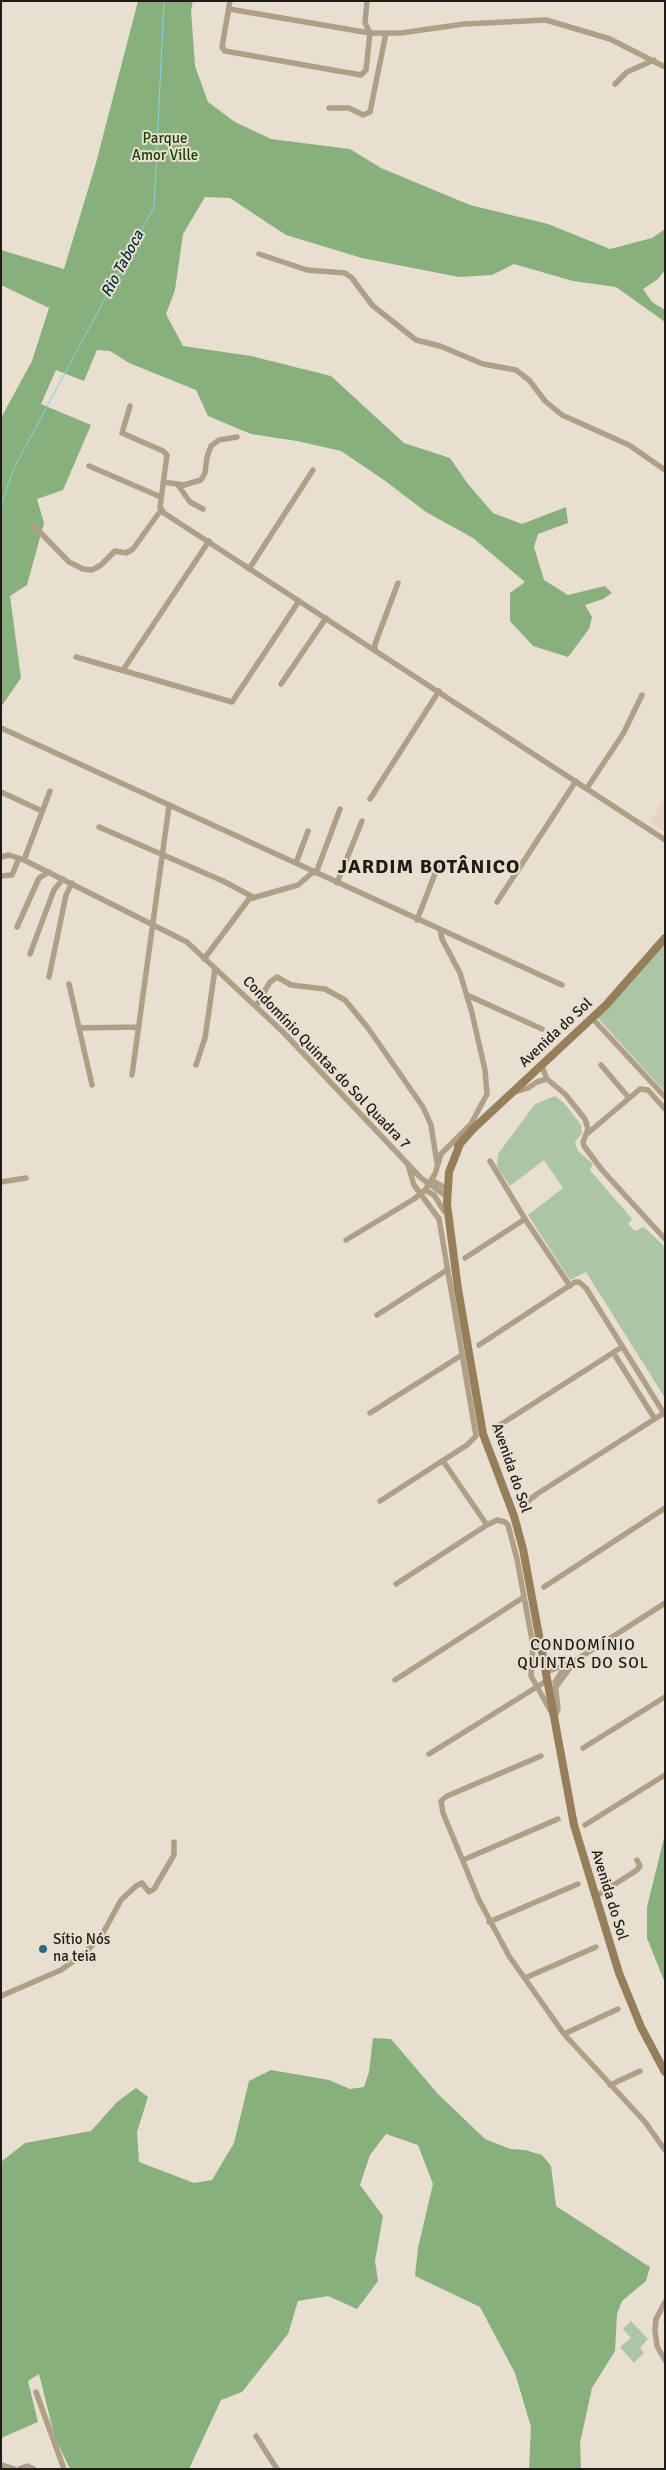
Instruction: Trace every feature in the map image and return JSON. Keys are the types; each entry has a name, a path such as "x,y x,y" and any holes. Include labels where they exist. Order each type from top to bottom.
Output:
{"street":[{"path":"230,1 222,47 225,51 354,74 364,74 366,70 370,33 365,23 367,1"},
{"path":"229,9 370,33 401,33 450,25 515,20 546,20 610,39 665,67"},
{"path":"329,108 349,108 363,115 368,114 374,95 386,33"},
{"path":"615,84 627,72 654,60"},
{"path":"259,254 307,270 345,273 352,278 372,305 416,340 440,346 483,364 516,370 529,380 545,401 562,415 629,445 665,470"},
{"path":"34,526 69,562 83,569 92,570 101,565 114,550 126,553 133,550 161,510 167,458 165,452 122,434 130,406"},
{"path":"163,482 190,485 201,480 205,473 206,456 211,446 219,440 237,438"},
{"path":"90,466 161,497"},
{"path":"249,569 313,470"},
{"path":"178,485 190,502 203,509"},
{"path":"161,510 665,840"},
{"path":"123,670 209,542"},
{"path":"375,650 375,644 398,583"},
{"path":"76,657 232,702 299,601"},
{"path":"281,684 326,618"},
{"path":"370,798 439,691"},
{"path":"587,788 623,734 642,695"},
{"path":"1,728 562,985"},
{"path":"497,902 576,781"},
{"path":"1,876 12,875 50,791"},
{"path":"1,792 42,811"},
{"path":"132,1075 137,1027 169,806"},
{"path":"204,959 242,908 253,897 298,884 315,872 340,809"},
{"path":"337,882 362,821"},
{"path":"100,827 223,881 253,897"},
{"path":"296,864 308,831"},
{"path":"1,857 20,858"},
{"name":"Condomínio Quintas do Sol Quadra 7","path":"20,858 187,942 256,1006 328,1078 421,1178 427,1187"},
{"path":"417,920 438,866"},
{"path":"17,927 39,878 49,872"},
{"path":"30,954 54,890 63,879"},
{"path":"49,977 66,895 72,883"},
{"path":"346,1240 427,1187 444,1150 471,1124 487,1094 485,1070 467,995 460,973 442,939 440,930"},
{"name":"Avenida do Sol","path":"450,1230 444,1211 444,1191 450,1167 460,1144 592,1018 665,938"},
{"path":"196,1065 205,1038 216,970"},
{"path":"256,1006 270,982 277,977 291,985 324,989 345,1000 368,1028 423,1107 430,1125 437,1163"},
{"path":"69,984 92,1085"},
{"path":"467,995 542,1029"},
{"path":"592,1018 665,1097"},
{"path":"79,1028 137,1027"},
{"path":"601,1065 629,1098"},
{"path":"542,1067 547,1079 565,1094 585,1119 588,1133"},
{"path":"512,1093 547,1079"},
{"path":"664,1235 588,1152 583,1144 588,1133 629,1098 644,1088 665,1109"},
{"path":"490,1161 525,1220 570,1286"},
{"name":"Condomínio Quintas do Sol Quadra 7","path":"408,1165 413,1183 427,1187"},
{"path":"1,1182 26,1178"},
{"path":"413,1183 421,1178"},
{"path":"427,1187 444,1191"},
{"path":"427,1187 444,1211"},
{"path":"380,1501 476,1438 440,1219 427,1187"},
{"path":"433,1194 444,1191"},
{"name":"Avenida do Sol","path":"444,1191 483,1434 493,1466 514,1516 523,1549 543,1654 551,1678 554,1718 574,1825 595,1897 632,2008 665,2072"},
{"path":"465,1258 525,1220"},
{"path":"377,1315 447,1270"},
{"path":"479,1345 575,1282 582,1284 644,1379 664,1414 537,1494 522,1506"},
{"path":"494,1428 622,1347"},
{"path":"370,1413 462,1355"},
{"path":"616,1357 653,1416"},
{"path":"634,1386 644,1379"},
{"path":"443,1461 487,1525"},
{"path":"544,1587 665,1508"},
{"path":"396,1584 487,1525 497,1520 505,1522 508,1525 533,1645 530,1671 554,1718"},
{"path":"395,1680 524,1597"},
{"path":"429,1754 551,1678 665,1603"},
{"path":"551,1678 573,1662"},
{"path":"584,1748 665,1697"},
{"path":"541,1756 446,1796 441,1801 443,1813 489,1922 524,1978 564,2034 645,2122 665,2150"},
{"path":"585,1825 665,1775"},
{"path":"464,1860 558,1819"},
{"path":"1,1996 61,1970 85,1953 102,1935 121,1900 136,1886 142,1883 149,1892 154,1889 174,1855 174,1842"},
{"path":"595,1897 638,1870 640,1866 637,1860"},
{"path":"489,1922 578,1884"},
{"path":"524,1978 596,1947"},
{"path":"564,2034 618,2010"},
{"path":"610,2086 640,2072"},
{"path":"665,2302 656,2319 655,2330 657,2346 665,2360"},
{"path":"36,2392 64,2469"},
{"path":"256,2436 277,2469"},
{"path":"1,2465 14,2469"},
{"path":"18,2469 27,2466 34,2469"}],"shaded area":[{"path":"665,798 665,832 650,822"}],"green space":[{"name":"Parque Amor Ville","path":"138,1 193,1 191,10 195,66 208,102 235,122 271,139 350,149 381,168 470,205 548,224 610,249 652,238 665,229 665,270 658,279 643,289 652,302 665,310 665,322 616,287 573,281 514,264 492,275 459,277 362,258 286,235 230,198 205,197 183,234 175,290 166,314 183,346 251,356 331,376 404,443 450,458 468,484 493,513 522,524 566,507 568,523 538,534 534,547 544,580 568,595 605,586 612,593 603,599 585,605 592,617 589,629 568,657 533,646 510,621 510,593 525,582 473,538 426,512 384,480 341,451 297,441 251,434 208,416 196,390 129,363 110,351 97,350 84,381 56,370 41,404 91,425 63,490 37,499 44,523 27,585 10,596 21,678 1,707 1,418 32,361 49,308 1,285 1,250 64,269 96,163"},
{"path":"665,941 665,1092 594,1014"},
{"path":"555,1096 565,1104 581,1125 582,1133 575,1142 578,1151 593,1164 590,1170 632,1219 628,1224 635,1231 644,1227 665,1247 665,1398 586,1272 570,1280 528,1215 563,1188 544,1160 510,1186 497,1167 498,1154 535,1104"},
{"path":"665,1834 665,1983 647,1938 647,1907"},
{"path":"373,2038 391,2039 438,2094 485,2139 510,2149 525,2150 542,2155 551,2166 556,2206 650,2267 646,2281 622,2301 617,2314 615,2351 592,2388 580,2443 581,2469 529,2469 531,2427 515,2373 480,2307 415,2276 418,2248 433,2184 418,2145 386,2134 370,2155 360,2185 383,2216 375,2261 378,2281 357,2309 328,2296 298,2301 288,2334 242,2392 221,2400 189,2469 70,2469 55,2438 39,2374 28,2381 38,2422 1,2438 1,2162 25,2143 91,2131 117,2102 136,2088 148,2097 137,2132 139,2162 194,2183 212,2180 234,2143 249,2081 271,2070 329,2080 350,2089 364,2087 369,2072"},
{"path":"631,2321 648,2339 640,2348 644,2353 634,2363 620,2347 631,2338 623,2329"}],"waterway":[{"name":"Rio Taboca","path":"1,506 14,468 154,207 164,1"}],"place":[{"name":"Sítio Nós na teia","path":"43,1949"}],"district":[{"name":"JARDIM BOTÂNICO","path":"429,868"},
{"name":"CONDOMÍNIO QUINTAS DO SOL","path":"583,1655"}]}
